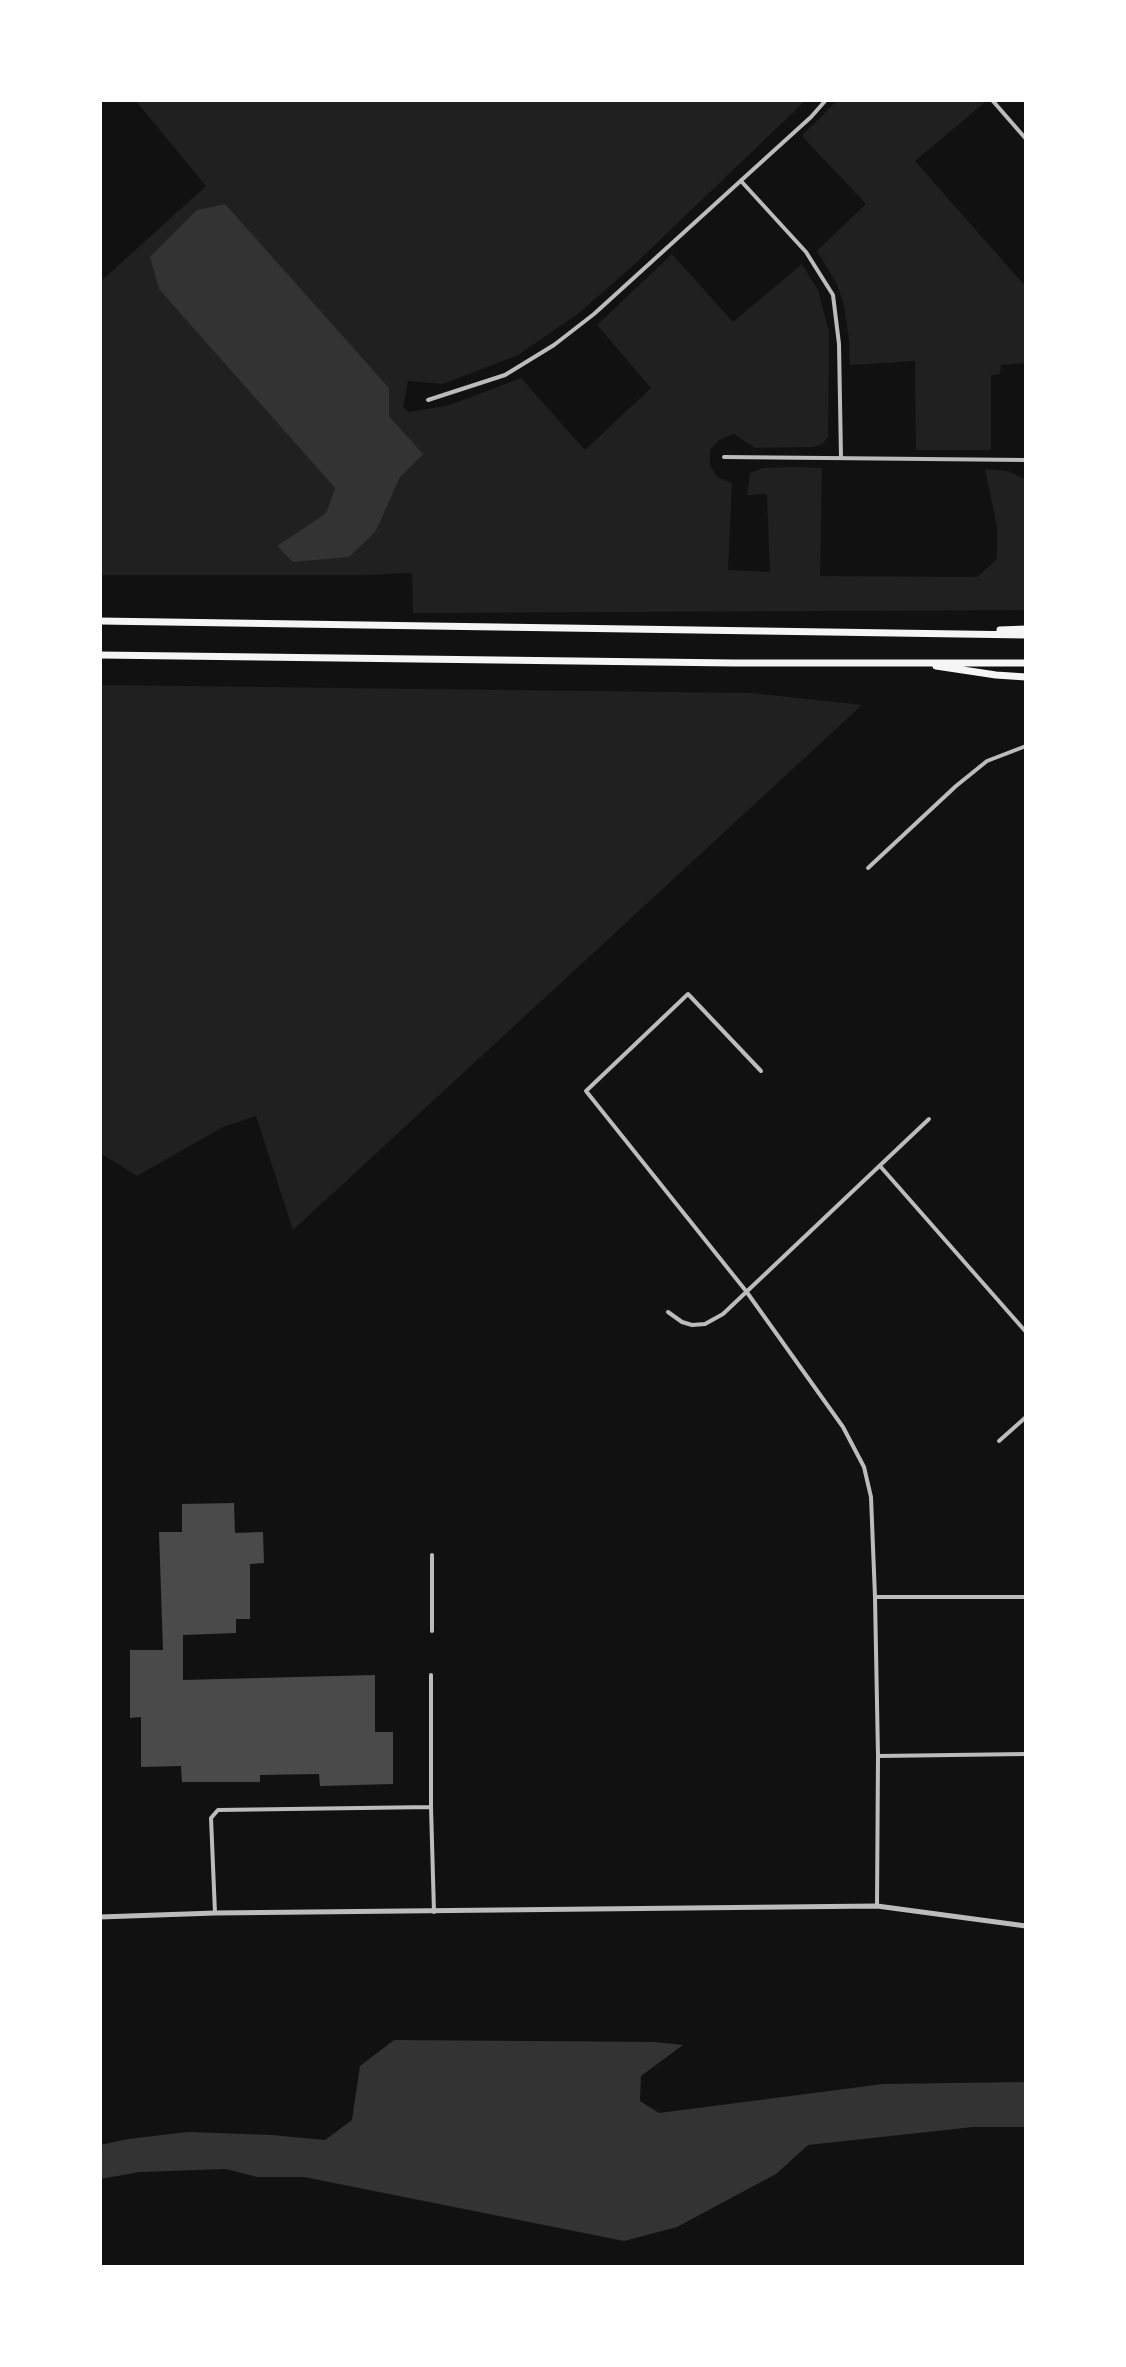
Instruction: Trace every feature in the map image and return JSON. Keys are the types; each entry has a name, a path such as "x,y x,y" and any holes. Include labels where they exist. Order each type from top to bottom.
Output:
{"highway":[{"path":"100,621 906,634 1026,632"},
{"path":"100,655 734,663 1026,663"},
{"path":"910,662 1026,677"}],"street":[{"path":"428,400 505,375 554,345 594,314 826,100"},
{"path":"992,100 1026,139"},
{"path":"741,181 806,252 833,295 839,344 841,457"},
{"path":"724,457 1026,460"},
{"path":"868,868 987,761 1026,746"},
{"path":"761,1071 688,994 586,1091 746,1291 843,1427 864,1467 871,1497 875,1597 877,1906"},
{"path":"668,1312 692,1325 705,1324 723,1314 929,1119"},
{"path":"880,1166 1026,1332"},
{"path":"999,1441 1026,1417"},
{"path":"432,1555 432,1631"},
{"path":"875,1597 1026,1597"},
{"path":"431,1675 434,1912"},
{"path":"878,1756 1026,1754"},
{"path":"215,1913 211,1818 218,1810 431,1807"},
{"path":"100,1917 877,1906 1026,1926"}],"shaded area":[{"path":"135,100 806,100 635,264 579,313 518,355 443,384 408,381 403,407 409,412 450,405 521,378 585,450 651,388 597,325 672,254 733,322 802,264 818,290 829,332 828,437 814,447 755,448 734,434 719,440 710,450 710,465 717,477 732,483 728,570 770,572 767,494 747,495 750,473 763,468 795,467 822,468 820,576 977,577 997,559 997,527 985,469 1008,471 1026,480 1026,610 413,613 412,573 100,575 100,282 206,186","holes":["225,205 388,387 389,416 402,433 400,477 376,531 291,562 277,546 326,513 335,488 319,469 197,210"]},
{"path":"838,100 982,100 984,103 915,161 1026,287 1026,363 1001,365 1000,374 991,375 991,450 916,450 915,361 850,365 844,306 837,284 817,251 866,204 802,136"},
{"path":"225,204 389,388 389,416 423,454 400,477 376,531 349,557 292,562 277,546 326,513 335,488 159,289 150,257 197,210"},
{"path":"100,685 752,693 862,705 293,1230 256,1116 223,1127 137,1176 103,1155 100,1157"},
{"path":"394,2040 655,2042 683,2045 641,2076 640,2101 659,2113 883,2084 1026,2082 1026,2127 973,2127 808,2145 776,2174 677,2227 624,2241 304,2177 257,2177 226,2169 140,2172 100,2179 100,2145 128,2139 188,2132 325,2140 352,2120 360,2066"}],"building":[{"path":"234,1503 235,1533 263,1532 264,1563 250,1564 250,1619 236,1619 236,1633 183,1635 183,1680 375,1675 375,1732 393,1732 393,1784 320,1786 319,1774 260,1775 260,1782 182,1782 181,1766 141,1767 141,1717 130,1718 130,1650 163,1650 159,1532 182,1532 182,1504"}]}
